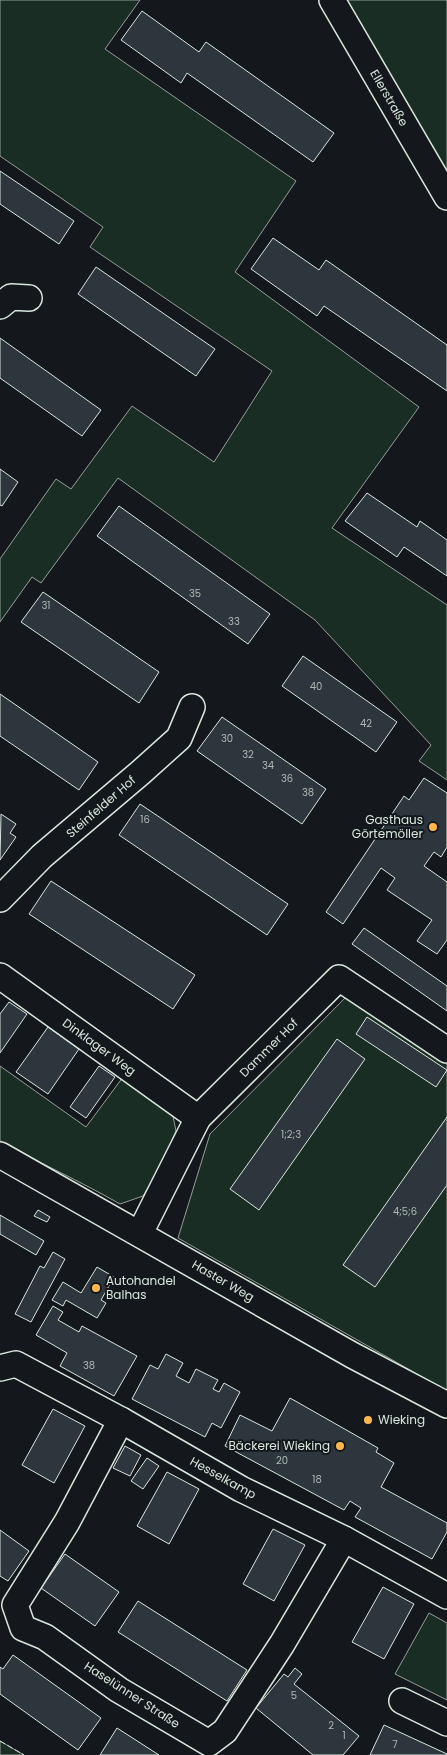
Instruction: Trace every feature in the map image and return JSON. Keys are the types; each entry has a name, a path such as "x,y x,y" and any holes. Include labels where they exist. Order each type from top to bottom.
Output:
{"street":[{"name":"Ellerstraße","path":"332,0 447,197"},
{"path":"0,306 11,297 29,298"},
{"name":"Steinfelder Hof","path":"0,899 42,856 179,738 192,708"},
{"name":"Dinklager Weg","path":"0,976 198,1118"},
{"name":"Dammer Hof","path":"140,1233 198,1118 339,978 447,1050"},
{"name":"Haster Weg","path":"0,1154 352,1355 447,1405"},
{"name":"Hesselkamp","path":"0,1368 16,1364 120,1420 241,1489 344,1539 447,1596"},
{"name":"Haselünner Straße","path":"120,1420 67,1522 15,1605 23,1628 46,1637 119,1690 209,1743 225,1731 282,1644 344,1539"},
{"path":"402,1701 447,1723"}],"green space":[{"path":"0,0 140,0 105,49 296,181 235,272 419,407 332,528 447,605 447,780 419,761 431,745 315,620 118,478 41,583 32,577 0,622 0,559 56,479 71,489 132,406 214,462 272,371 90,247 103,227 0,156"},
{"path":"347,0 447,0 447,171"},
{"path":"350,993 447,1059 447,1391 178,1238 210,1134"},
{"path":"0,1066 86,1127 126,1073 171,1107 176,1131 162,1164 143,1196 120,1204 0,1141"},
{"path":"429,1613 447,1623 447,1700 395,1674"},
{"path":"0,1741 24,1755 0,1755"}],"building":[{"path":"142,11 199,52 206,42 334,133 313,162 187,73 181,83 121,40"},
{"path":"0,171 74,221 59,244 0,204"},
{"path":"273,238 319,270 326,260 447,345 447,391 324,306 317,316 251,269"},
{"path":"96,267 215,349 196,376 78,294"},
{"path":"0,338 101,410 82,436 0,378"},
{"path":"0,469 18,482 2,506 0,505"},
{"path":"367,493 417,527 420,521 447,540 447,576 404,547 397,557 345,521"},
{"path":"119,506 270,614 248,644 97,536"},
{"path":"43,592 159,672 139,703 21,622"},
{"path":"303,656 397,722 376,752 282,686"},
{"path":"0,694 98,762 79,790 0,736"},
{"path":"222,717 326,789 302,824 197,751"},
{"path":"424,778 447,793 447,847 441,857 434,852 424,866 447,882 447,940 437,954 417,941 432,920 387,890 395,878 381,868 343,924 326,912 404,796 409,800"},
{"path":"140,804 288,904 267,935 119,835"},
{"path":"1,814 16,824 10,833 16,837 0,860"},
{"path":"51,881 195,975 173,1009 29,914"},
{"path":"364,928 447,986 447,1011 352,944"},
{"path":"9,1002 27,1014 0,1053 0,1014"},
{"path":"367,1017 447,1070 436,1087 356,1034"},
{"path":"48,1027 79,1049 48,1094 16,1072"},
{"path":"337,1039 365,1059 259,1210 230,1189"},
{"path":"99,1066 115,1077 86,1118 70,1107"},
{"path":"447,1117 447,1185 375,1287 343,1265"},
{"path":"38,1210 50,1217 47,1222 34,1216"},
{"path":"0,1215 44,1241 36,1255 0,1234"},
{"path":"53,1252 65,1259 31,1322 15,1314 40,1266 44,1268"},
{"name":"Autohandel Balhas","path":"97,1267 114,1277 101,1300 106,1303 97,1318 66,1300 63,1306 52,1300 63,1282 81,1293"},
{"path":"53,1306 63,1312 58,1320 79,1332 82,1326 137,1356 114,1396 60,1366 67,1353 36,1335"},
{"path":"166,1354 183,1363 176,1376 189,1383 196,1369 218,1380 213,1389 219,1392 224,1383 240,1392 221,1428 212,1423 205,1437 132,1399 150,1365 158,1369"},
{"path":"290,1398 378,1448 376,1452 394,1463 381,1487 447,1523 447,1532 432,1559 355,1517 361,1508 350,1501 344,1510 225,1446 240,1415 272,1431"},
{"path":"53,1409 85,1426 54,1483 22,1465"},
{"path":"125,1446 141,1455 130,1476 113,1468"},
{"path":"147,1458 159,1466 143,1489 131,1481"},
{"path":"167,1472 199,1489 169,1544 137,1526"},
{"path":"273,1529 305,1545 274,1601 243,1584"},
{"path":"0,1530 29,1551 8,1581 0,1576"},
{"path":"65,1554 119,1592 95,1626 41,1588"},
{"path":"383,1587 414,1604 384,1659 352,1642"},
{"path":"138,1601 247,1670 227,1701 118,1632"},
{"path":"13,1655 101,1718 78,1750 0,1694 0,1667 3,1669"},
{"path":"295,1668 302,1674 294,1684 359,1736 343,1755 313,1755 256,1708 284,1674 288,1677"},
{"path":"384,1725 447,1754 447,1755 370,1755"},
{"path":"117,1728 159,1755 100,1755"}],"fence":[{"path":"0,1741 24,1755"}],"place":[{"name":"Gasthaus Görtemöller","path":"433,827"},
{"name":"Autohandel Balhas","path":"96,1288"},
{"name":"Wieking","path":"368,1420"},
{"name":"Bäckerei Wieking","path":"340,1446"}]}
